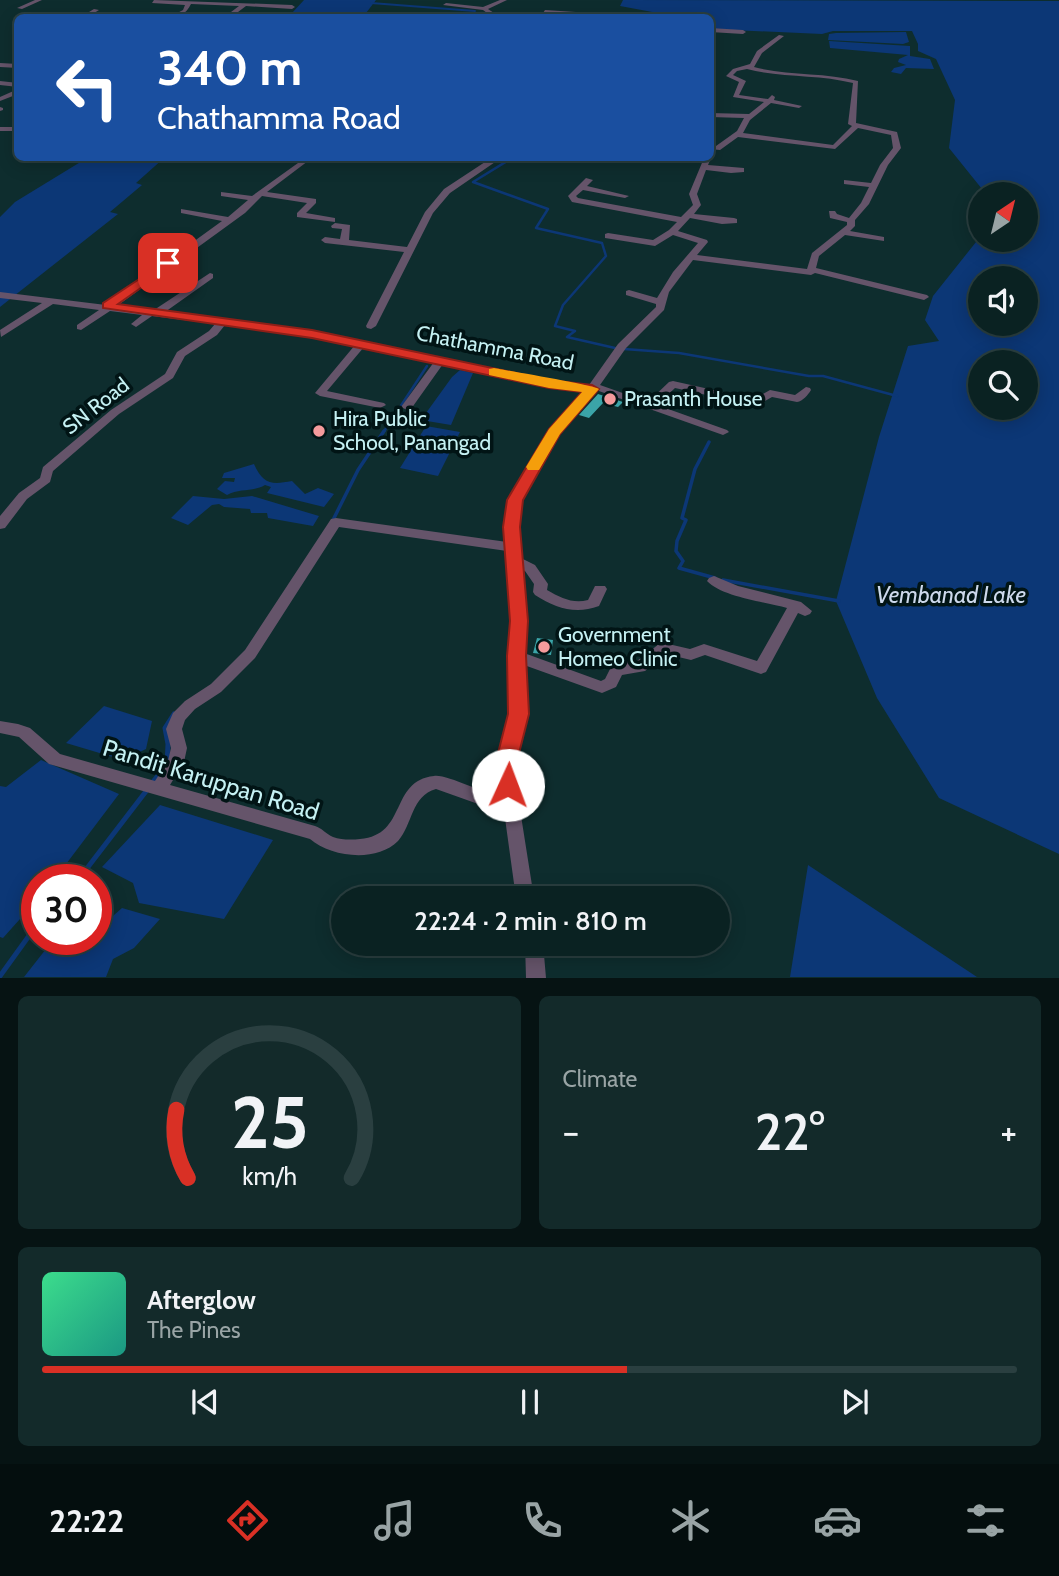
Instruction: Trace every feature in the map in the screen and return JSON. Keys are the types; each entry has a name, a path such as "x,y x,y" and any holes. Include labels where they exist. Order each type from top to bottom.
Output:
{"street":[{"path":"20,8 39,0"},
{"path":"158,0 154,2 169,5 191,2 292,7"},
{"path":"446,5 484,9 504,0"},
{"path":"179,14 185,11 191,2"},
{"path":"238,14 234,12 244,5"},
{"path":"484,9 490,14"},
{"path":"88,14 96,10"},
{"path":"545,12 576,14"},
{"path":"714,30 743,32 730,40"},
{"path":"735,96 743,81 729,76 753,65 759,52 781,36"},
{"path":"748,67 771,73 832,77 856,82 852,124 894,134 897,148 887,158 872,185 863,210 851,221 851,226 845,232 815,255 812,270"},
{"path":"725,95 771,99 799,106"},
{"path":"714,148 735,134 750,116 771,99"},
{"path":"714,115 750,116"},
{"path":"735,134 835,147 857,125"},
{"path":"81,327 305,161"},
{"path":"372,326 429,212 447,191 492,161"},
{"path":"608,236 655,243 672,232 697,205 693,194 706,161"},
{"path":"703,167 731,172 741,170"},
{"path":"589,180 572,196 575,200 685,217 734,221"},
{"path":"847,182 872,185"},
{"path":"581,187 625,196"},
{"path":"693,194 705,195"},
{"path":"225,197 313,201 300,215 347,227 344,241"},
{"path":"184,211 228,220"},
{"path":"832,213 833,216 851,221"},
{"path":"672,232 704,242 664,288 661,308 622,346 593,388 723,432"},
{"path":"845,232 881,239"},
{"path":"325,240 410,250"},
{"path":"692,257 742,265 812,270 924,297"},
{"path":"136,324 211,276"},
{"path":"629,293 660,302"},
{"name":"Chathamma Road","path":"0,295 107,306 312,334 549,384 593,388"},
{"path":"1,334 52,300"},
{"name":"SN Road","path":"0,525 10,509 41,488 47,470 116,412 169,376 181,354 213,333 222,323"},
{"path":"361,344 320,393 380,405"},
{"path":"407,407 441,360"},
{"path":"650,406 673,384 756,403 769,393 797,399 806,390"},
{"name":"Chathamma Road","path":"524,886 505,765 519,714 516,656 519,621 512,554 515,500 554,432 593,388"},
{"path":"153,788 176,762 179,748 174,729 178,717 190,705 216,688 250,654 336,522 512,554 530,568 541,584 540,592 558,602 578,608 594,603 600,589"},
{"path":"516,656 602,687 611,682 617,671 640,667 664,648 691,655 704,649 761,668 800,608 734,590 713,581"},
{"name":"Pandit Karuppan Road","path":"0,727 17,727 30,734 55,759 315,832 327,842 342,847 376,845 392,836 405,807 426,784 436,782 495,803 510,805"},
{"path":"535,956 536,978"}],"water":[{"path":"304,0 376,0 365,14 292,13"},
{"name":"Vembanad Lake","path":"623,0 1059,1 1059,854 939,798 877,698 836,601 879,437 908,346 939,341 925,320 933,296 968,252 1038,252 1038,182 976,182 949,148 955,100 936,59 918,51 912,31 833,31 822,34 714,29 714,14 663,14 620,6"},
{"path":"906,32 909,42 903,44 828,40 829,34 836,33"},
{"path":"829,41 910,46 910,56 930,59 934,69 906,68 901,74 891,72 894,68 906,65 898,62 908,55 830,48"},
{"path":"82,161 161,161 136,183 142,185 110,212 118,214 0,307 0,217 15,202"},
{"path":"460,370 473,373 451,425 421,420 452,377"},
{"path":"426,426 460,432 438,476 400,468"},
{"path":"254,464 268,482 292,481 305,494 318,488 334,494 324,507 267,493 271,487 265,485 227,495 217,489 225,481 234,482 235,478 222,478 224,473"},
{"path":"193,496 224,499 252,496 319,516 313,526 268,518 267,513 251,513 250,509 224,507 219,504 212,505 188,525 171,518"},
{"path":"104,706 152,721 146,749 123,760 66,743"},
{"path":"41,760 119,794 66,864 21,864 21,918 3,938 0,937 0,786 6,787"},
{"path":"160,805 273,840 224,919 139,903 133,883 112,872 112,864 105,864"},
{"path":"808,865 977,977 790,977"},
{"path":"122,908 160,919 134,948 113,959 106,977 24,977 41,955 112,955 112,917"}],"building":[{"path":"598,394 623,402 618,407 603,403 589,418 579,415"},
{"name":"Government Homeo Clinic","path":"537,638 553,640 551,655 533,653"}],"waterway":[{"path":"371,3 475,11"},
{"path":"507,161 473,182 548,209 536,228 602,243 606,256 563,305 555,326 575,331 567,337 615,348"},
{"path":"624,349 679,353 809,376 823,376 897,396"},
{"path":"383,433 427,366"},
{"path":"333,520 358,470 384,431"},
{"path":"709,442 695,469 682,518 686,520 677,541 676,551 683,561 679,568 715,578"},
{"path":"723,580 839,601"},
{"path":"167,765 168,744 165,728 174,714"},
{"path":"151,784 162,771"},
{"path":"90,864 147,790"},
{"path":"0,976 21,947"}],"slow traffic":[{"path":"494,372 549,384 592,389 575,405 554,432 533,467"}],"place":[{"name":"Prasanth House","path":"610,399"},
{"name":"Hira Public School, Panangad","path":"319,431"},
{"name":"Government Homeo Clinic","path":"544,647"}],"route":[{"path":"168,263 107,306 312,334 549,384 592,389 575,405 554,432 515,500 512,527 519,621 516,656 519,714 505,765 508,785"}]}
